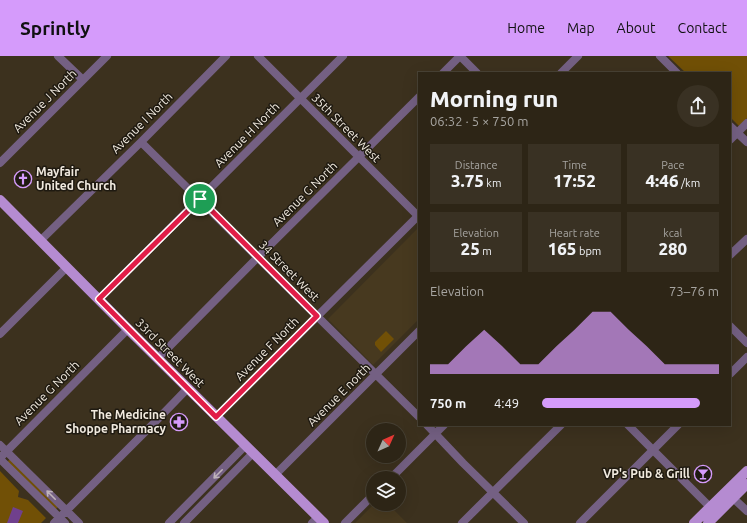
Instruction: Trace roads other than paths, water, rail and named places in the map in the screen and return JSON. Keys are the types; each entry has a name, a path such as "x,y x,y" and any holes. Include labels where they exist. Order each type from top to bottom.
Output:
{"main road":[{"name":"33rd Street West","path":"1,204 67,267 275,475 318,521"},
{"path":"708,523 713,511 747,471"},
{"path":"694,523 733,498 747,484"}],"street":[{"path":"58,56 83,80"},
{"name":"Avenue J North","path":"0,163 107,56"},
{"name":"Avenue I North","path":"40,241 226,56"},
{"name":"35th Street West","path":"258,56 418,215"},
{"name":"Avenue H North","path":"99,299 343,56"},
{"path":"444,72 460,56 476,72"},
{"path":"562,72 578,56"},
{"path":"660,56 676,72"},
{"name":"Avenue G North","path":"158,358 418,98"},
{"path":"731,139 747,123"},
{"path":"731,127 747,142"},
{"name":"34 Street West","path":"141,142 418,416"},
{"name":"Avenue F North","path":"216,417 418,215"},
{"path":"731,254 747,238"},
{"path":"0,334 67,267"},
{"path":"731,327 747,342"},
{"name":"Avenue G North","path":"0,458 128,329"},
{"name":"Avenue E north","path":"275,475 418,332"},
{"path":"731,373 747,357"},
{"path":"0,458 60,521 66,511 158,420 188,388"},
{"path":"428,426 524,523"},
{"path":"397,471 443,426"},
{"path":"462,523 559,426"},
{"path":"629,426 713,511"},
{"path":"580,523 677,426"},
{"path":"0,445 78,523"},
{"path":"169,523 245,446"},
{"path":"184,523 253,453"},
{"path":"733,498 747,511"},
{"path":"345,523 366,502"}],"place":[{"name":"Mayfair United Church","path":"23,179"},
{"name":"The Medicine Shoppe Pharmacy","path":"179,422"},
{"name":"VP's Pub & Grill","path":"703,474"}]}
